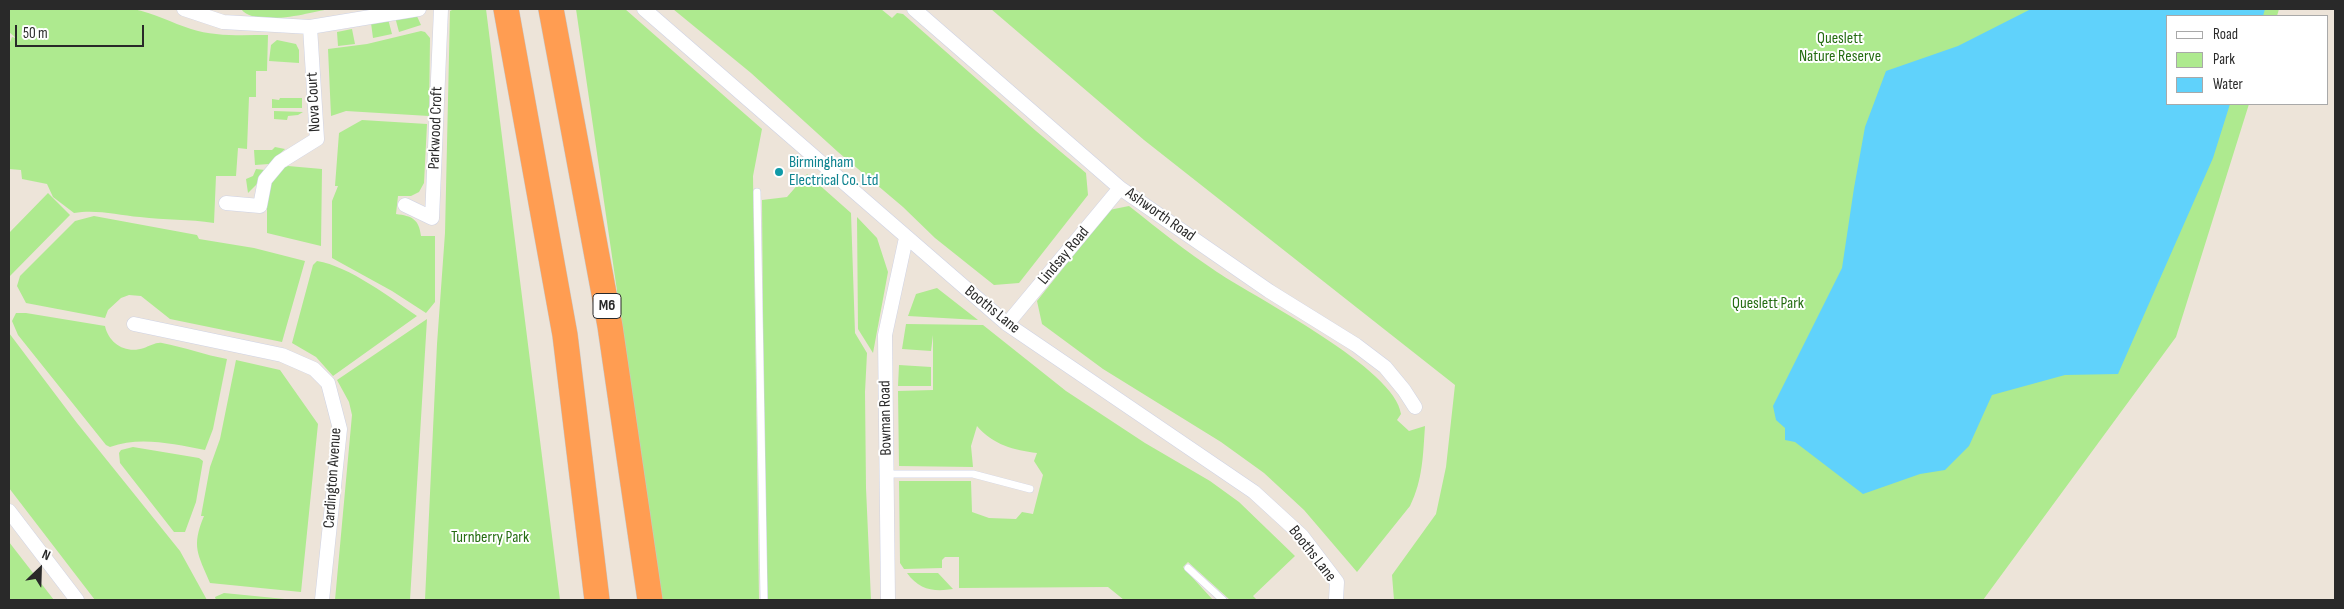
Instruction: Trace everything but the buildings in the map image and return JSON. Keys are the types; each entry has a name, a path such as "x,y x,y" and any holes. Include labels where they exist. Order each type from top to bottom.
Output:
{"highway":[{"name":"M6","path":"552,11 610,326 650,600"},
{"path":"508,16 565,335 597,600"}],"street":[{"path":"184,9 310,27 419,9"},
{"name":"Parkwood Croft","path":"405,205 432,218 441,9"},
{"name":"Booths Lane","path":"644,9 1007,324 1254,492 1308,544 1337,582 1336,600"},
{"name":"Ashworth Road","path":"914,9 1120,188 1269,290 1356,345 1385,367 1404,390 1415,408"},
{"name":"Nova Court","path":"226,203 260,206 266,180 280,162 317,139 310,27"},
{"name":"Lindsay Road","path":"1007,324 1120,188"},
{"name":"Bowman Road","path":"888,600 885,335 906,238"},
{"name":"Cardington Avenue","path":"134,324 282,355 314,368 328,383 340,429 322,600"},
{"path":"9,511 77,600"}],"lane":[{"path":"757,192 764,600"},
{"path":"887,474 974,474 1030,489"},
{"path":"1188,568 1223,600"}],"green space":[{"path":"9,9 133,9 200,32 229,35 268,35 267,71 256,71 256,97 249,97 247,149 238,148 236,176 216,176 214,223 98,212 74,213 53,197 47,184 22,179 21,170 9,169 9,45 12,37 16,38 9,32"},
{"path":"241,9 329,9 283,18 258,18 248,15"},
{"name":"Turnberry Park","path":"454,9 486,9 560,600 425,600 437,344 445,233 450,11"},
{"path":"576,9 625,9 762,129 753,176 759,600 662,600"},
{"path":"673,9 881,9 892,18 897,13 903,14 1086,173 1088,195 1019,283 994,285 935,238 903,207 838,152 751,73"},
{"name":"Queslett Park","path":"991,9 2279,9 2277,15 2166,15 2166,105 2249,105 2176,337 1983,600 1394,600 1392,575 1436,514 1446,467 1455,385 1144,140"},
{"path":"415,12 421,25 399,32 395,17"},
{"path":"388,19 392,34 373,38 371,23"},
{"path":"352,29 355,44 338,46 337,32"},
{"path":"421,31 425,32 430,38 429,116 346,111 331,116 328,49 367,44"},
{"path":"277,40 296,44 299,50 299,63 269,61 271,45"},
{"path":"280,98 302,98 302,108 272,108 272,99 279,100"},
{"path":"274,111 303,112 298,115 288,116 287,120 274,119"},
{"path":"362,120 427,124 424,183 419,192 411,196 398,196 396,214 414,219 421,236 435,236 435,302 426,313 392,291 332,258 332,201 338,186 335,186 339,133"},
{"path":"275,147 285,149 269,164 255,165 254,150 272,150"},
{"path":"288,166 322,169 321,246 267,233 267,184 281,169"},
{"path":"256,169 265,170 256,185 248,193 246,179 253,176"},
{"path":"807,174 851,213 855,333 867,353 865,392 866,488 871,600 767,600 765,565 762,200 787,197"},
{"path":"48,193 70,215 9,277 9,233"},
{"path":"1129,206 1217,272 1322,336 1376,376 1393,396 1401,414 1397,420 1409,431 1425,426 1420,477 1410,506 1357,572 1304,510 1264,473 1221,442 1103,369 1042,324 1037,301 1109,210"},
{"path":"94,216 197,235 199,239 254,248 305,261 282,342 170,319 141,296 129,295 121,298 108,310 105,318 26,303 17,286 20,276 75,221"},
{"path":"857,217 877,238 888,272 873,353 858,329"},
{"path":"317,261 342,269 356,276 417,316 333,376 316,357 292,343 313,265"},
{"path":"937,288 978,320 908,316 916,294"},
{"path":"16,313 105,326 110,338 114,342 131,350 162,343 227,359 213,429 205,450 157,442 133,442 110,447 106,445 18,335 12,321"},
{"path":"427,319 410,600 335,600 352,415 349,402 337,380"},
{"path":"906,324 983,325 1066,391 1145,443 1210,481 1239,502 1295,556 1253,596 1257,600 1230,600 1188,562 1183,567 1213,600 1124,600 1108,587 959,588 959,557 945,557 942,560 942,568 904,569 900,563 899,481 971,481 972,512 989,518 1016,519 1022,512 1033,514 1043,475 1034,461 1037,453 1004,446 990,438 977,426 971,446 973,467 899,466 898,391 933,390 933,335 931,351 902,349"},
{"path":"9,333 77,423 180,551 207,600 95,600 9,488"},
{"path":"236,360 280,370 318,424 301,592 210,583 199,557 197,543 204,516 201,516 210,467 220,439"},
{"path":"899,365 931,367 931,386 898,386"},
{"path":"133,447 199,458 203,461 196,502 185,532 174,532 120,463 119,453 121,450"},
{"path":"9,542 54,600 9,600"},
{"path":"907,573 938,573 953,589 933,590 927,588 917,583"},
{"path":"224,593 295,600 216,600 215,597"}],"water":[{"path":"2031,9 2265,9 2263,15 2166,15 2166,105 2230,105 2213,158 2118,374 2065,375 1992,395 1969,446 1945,470 1920,474 1863,494 1795,442 1785,440 1785,428 1776,420 1773,406 1842,268 1865,127 1886,71 1958,46"}],"place":[{"name":"Birmingham Electrical Co. Ltd","path":"779,172"}],"park label":[{"name":"Queslett Nature Reserve","path":"1840,48"}]}
